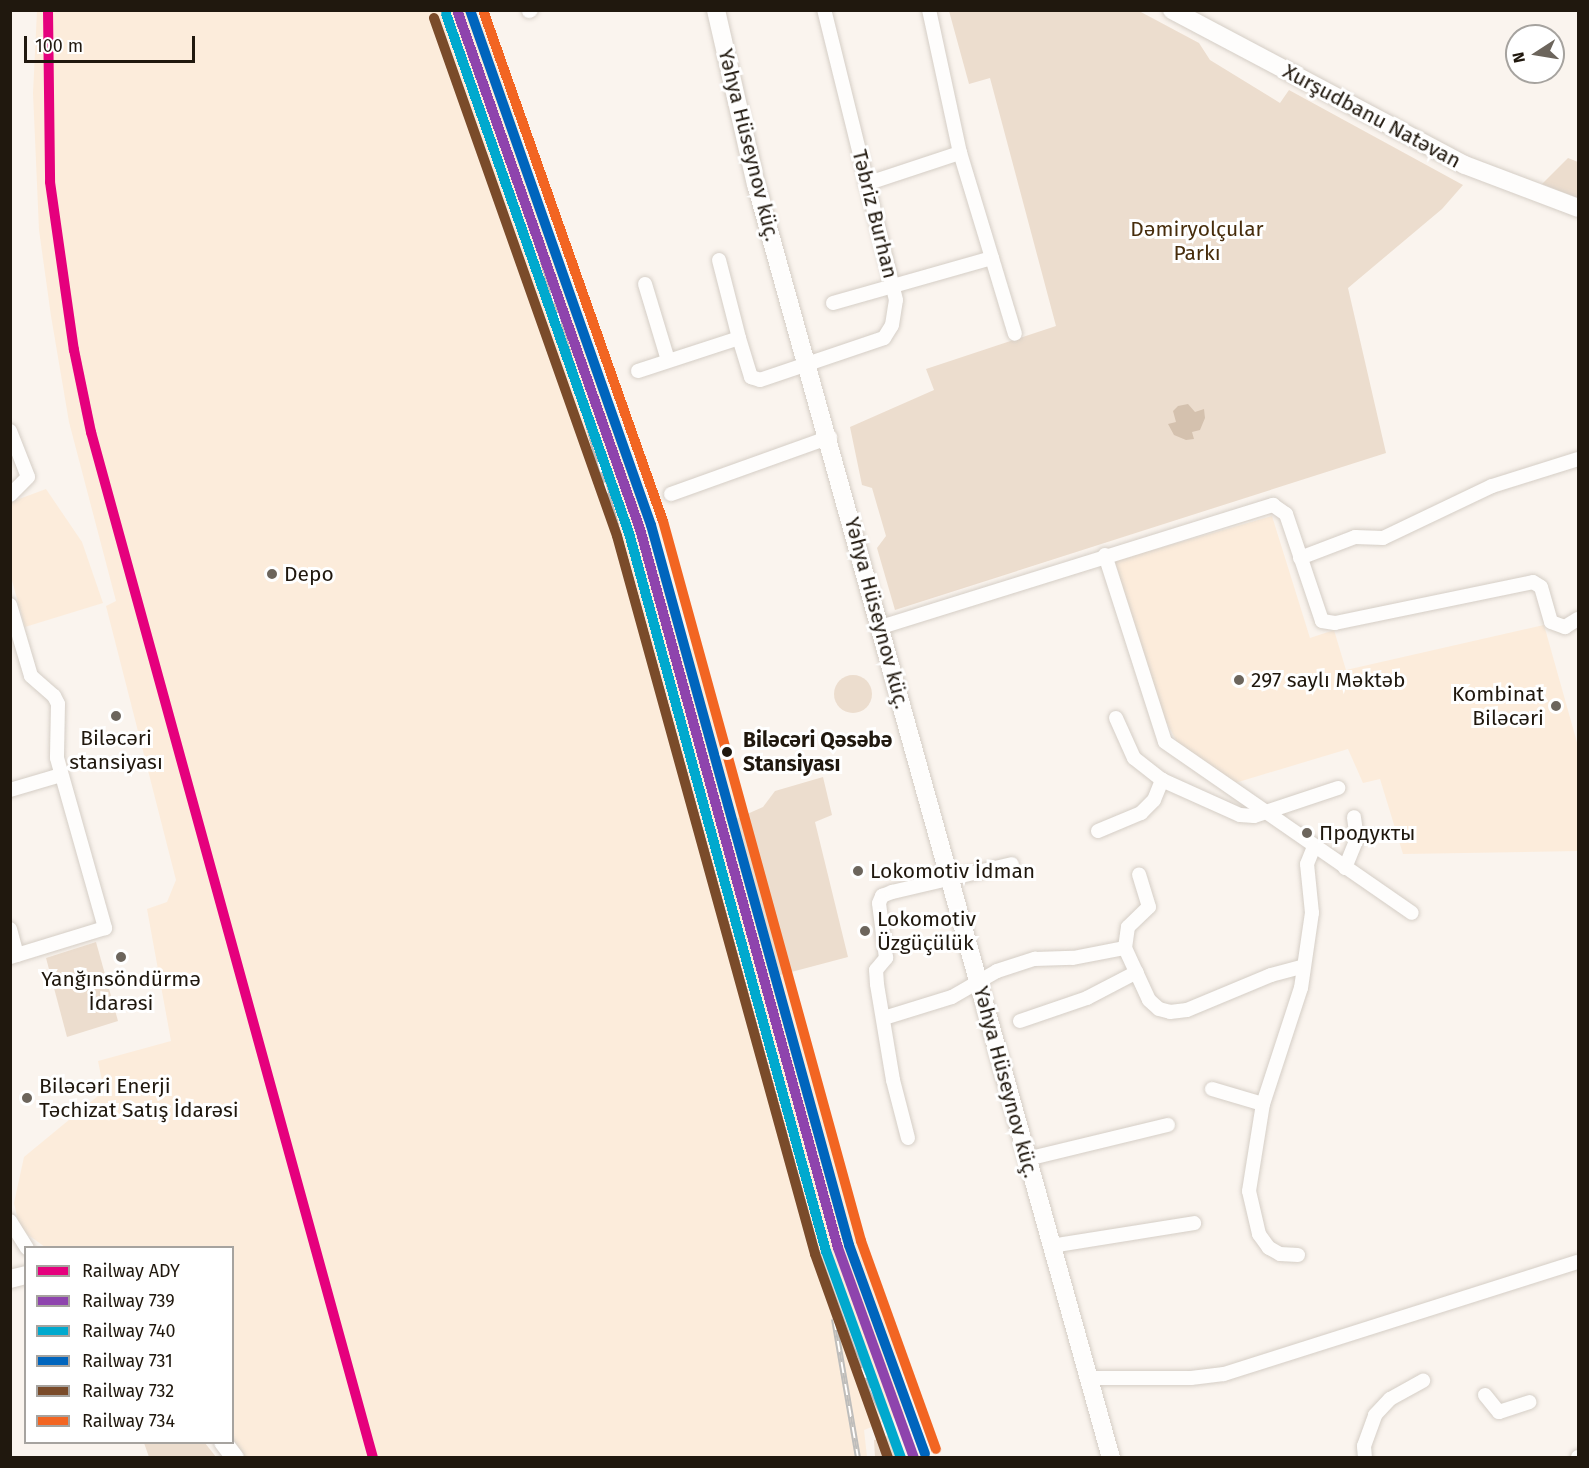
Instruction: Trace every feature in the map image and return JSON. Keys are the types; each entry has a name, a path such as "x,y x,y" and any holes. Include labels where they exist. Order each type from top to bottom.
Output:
{"street":[{"name":"Yəhya Hüseynov küç.","path":"716,10 756,184 830,437 1111,1458"},
{"name":"Təbriz Burhan","path":"739,338 755,380 809,366 884,338 897,311 893,286 824,10"},
{"path":"929,10 960,153 1015,334"},
{"name":"Xurşudbanu Natəvan","path":"1172,10 1466,165 1578,208"},
{"path":"866,184 960,153"},
{"path":"833,303 992,258"},
{"path":"638,370 739,338 719,260"},
{"path":"645,284 668,360"},
{"path":"10,431 17,459 28,477 10,495"},
{"path":"671,494 830,437"},
{"path":"1300,558 1355,537 1383,538 1492,486 1578,459"},
{"path":"881,627 1105,555 1273,505 1286,514 1316,613 1327,623 1533,582 1541,587 1551,622 1565,627 1578,620"},
{"path":"1105,555 1165,742 1412,913"},
{"path":"10,605 31,676 54,696 58,704 56,748 61,775 105,928 14,956 10,929"},
{"path":"1116,718 1134,758 1162,780 1240,815 1264,812 1338,788"},
{"path":"10,790 61,775"},
{"path":"1098,831 1141,813 1154,800 1162,780"},
{"path":"1345,868 1357,839 1354,816"},
{"path":"1298,1255 1280,1254 1269,1248 1253,1216 1249,1176 1263,1104 1291,1023 1304,966 1312,913 1307,864 1314,847"},
{"path":"908,1138 893,1080 876,970 886,958 879,903 882,896 892,892 950,876 1012,864"},
{"path":"1139,874 1149,907 1128,927 1125,948 1149,1000 1159,1009 1186,1010 1271,975 1304,966"},
{"path":"884,1018 952,997 1017,962 1125,948"},
{"path":"1020,1021 1087,998 1137,972"},
{"path":"1212,1089 1263,1104"},
{"path":"1027,1159 1168,1125"},
{"path":"10,1221 26,1246"},
{"path":"1051,1246 1194,1223"},
{"path":"1089,1378 1191,1378 1224,1374 1578,1262"},
{"path":"1365,1458 1364,1446 1375,1415 1390,1399 1423,1381"},
{"path":"1485,1395 1499,1412 1530,1402"},
{"path":"224,1444 235,1458"}],"shaded area":[{"path":"37,11 475,11 486,30 633,484 681,651 698,646 912,1411 864,1430 867,1457 245,1457 234,1441 234,1246 44,1246 20,1229 14,1203 24,1157 104,1091 98,1061 171,1041 147,909 167,902 176,880 106,606 116,601 69,422 39,230 33,93"},
{"path":"1188,404 1195,412 1204,409 1205,418 1200,430 1192,432 1194,439 1186,440 1174,435 1168,424 1176,422 1173,411 1178,406"},
{"path":"46,489 82,542 103,603 25,627 11,577 11,502"},
{"path":"1272,516 1310,638 1334,630 1346,670 1544,625 1578,746 1578,851 1403,854 1380,779 1363,783 1348,749 1235,783 1179,746 1167,723 1161,722 1115,561"}],"green space":[{"name":"Dəmiryolçular Parkı","path":"949,11 1139,11 1199,43 1210,60 1280,103 1289,90 1463,185 1442,209 1348,288 1386,453 895,610 877,548 886,536 872,488 862,485 850,427 934,390 926,369 1056,326 990,78 969,84"},
{"path":"1568,158 1578,162 1578,198 1542,184"},
{"path":"853,675 867,680 872,694 867,708 853,713 839,708 834,694 839,680"},
{"path":"823,777 832,815 815,822 848,957 780,975 736,819 763,807 775,791"},
{"path":"96,942 118,1021 67,1037 46,958"},
{"path":"888,1436 898,1457 875,1457 874,1440"},
{"path":"144,1444 206,1444 216,1457 149,1457"}],"railway":[{"path":"460,10 464,28"},
{"path":"528,207 817,1252 852,1348 903,1458"},
{"path":"834,1319 858,1458"}],"rail line":[{"name":"ADY","path":"48,10 50,182 74,350 91,432 373,1458"},
{"name":"739","path":"457,10 640,529 838,1248 914,1458"},
{"name":"731","path":"470,10 651,525 849,1245 925,1454"},
{"name":"734","path":"483,10 663,521 861,1241 936,1449"},
{"name":"740","path":"446,14 629,533 826,1251 901,1458"},
{"name":"732","path":"434,18 617,536 815,1254 888,1458"}],"place":[{"name":"Depo","path":"272,574"},
{"name":"297 saylı Məktəb","path":"1239,680"},
{"name":"Kombinat Biləcəri","path":"1556,706"},
{"name":"Biləcəri stansiyası","path":"116,716"},
{"name":"Biləcəri Qəsəbə Stansiyası","path":"727,752"},
{"name":"Продукты","path":"1307,833"},
{"name":"Lokomotiv İdman","path":"858,871"},
{"name":"Lokomotiv Üzgüçülük","path":"865,931"},
{"name":"Yanğınsöndürmə İdarəsi","path":"121,957"},
{"name":"Biləcəri Enerji Təchizat Satış İdarəsi","path":"27,1098"}]}
